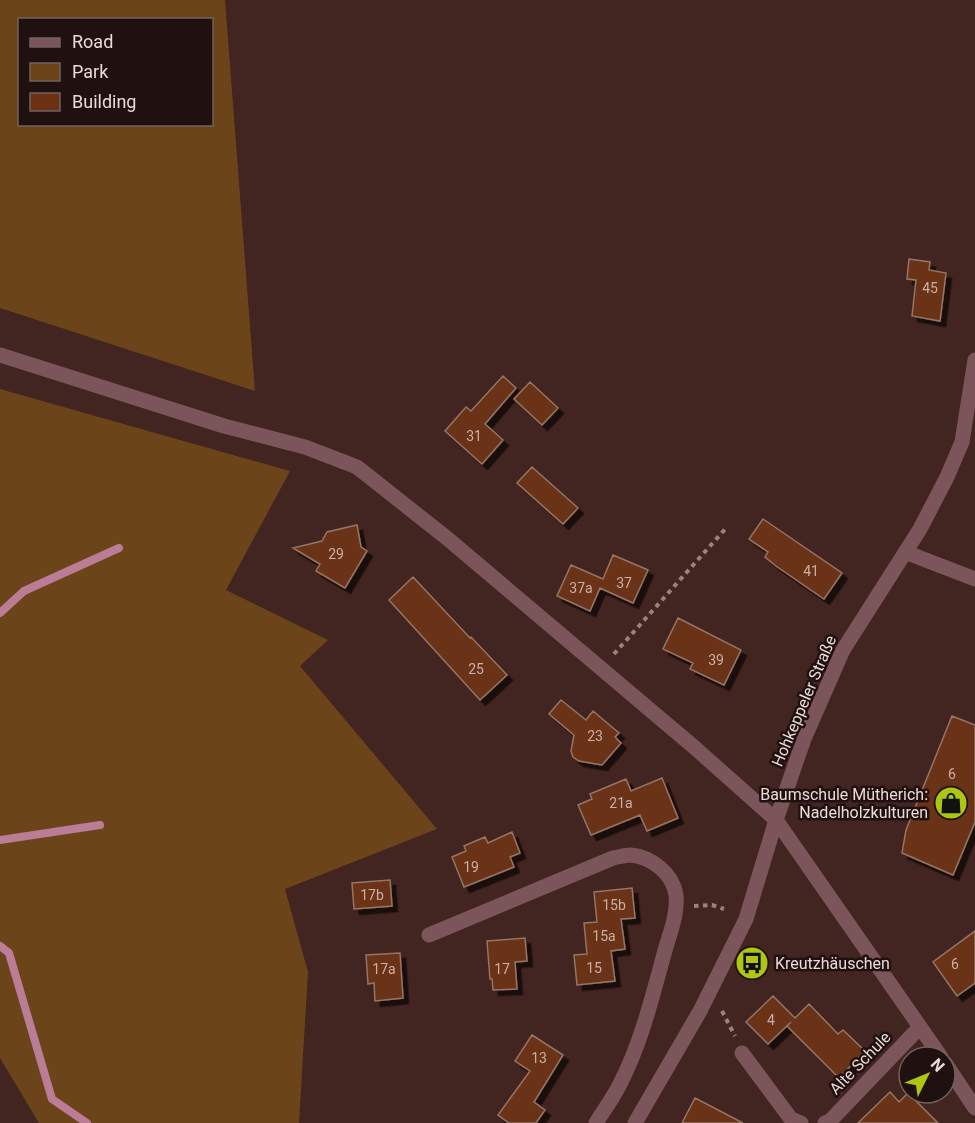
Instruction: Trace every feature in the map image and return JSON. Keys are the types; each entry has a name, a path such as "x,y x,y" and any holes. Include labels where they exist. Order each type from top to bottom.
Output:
{"street":[{"path":"0,355 224,426 305,447 357,467 448,538 694,747 776,820 933,1045"},
{"name":"Hohkeppeler Straße","path":"635,1123 699,1011 746,919 776,820 804,739 843,650 905,552 948,477 962,442 972,403 975,360"},
{"path":"905,552 975,579"},
{"path":"429,935 613,858 629,855 641,856 651,861 667,876 676,895 675,914 636,1049 620,1085 596,1123"},
{"name":"Alte Schule","path":"825,1123 830,1121 921,1027"},
{"path":"742,1053 792,1119 801,1123"},
{"path":"957,1081 975,1108"}],"path":[{"path":"601,668 727,527"},
{"path":"675,907 712,905 724,909"},
{"path":"746,969 760,941"},
{"path":"720,1009 730,1024 742,1053"}],"green space":[{"path":"0,0 225,0 255,391 0,308"},
{"path":"0,389 290,471 226,590 328,640 300,666 437,829 285,889 308,972 299,1123 39,1123 0,1058"}],"building":[{"path":"909,259 930,262 929,270 946,273 940,321 912,316 916,280 907,279"},
{"path":"503,376 516,388 485,424 503,440 482,464 445,431 466,407 471,411"},
{"path":"530,382 558,408 542,425 514,399"},
{"path":"532,467 578,508 563,524 517,483"},
{"path":"763,519 842,573 824,599 776,566 765,557 768,552 749,539"},
{"path":"357,525 361,547 367,551 345,588 316,571 320,564 293,548 322,541 327,532"},
{"path":"613,555 648,570 633,603 600,588 590,611 557,596 571,565 603,579"},
{"path":"413,577 507,675 480,700 389,600"},
{"path":"678,618 741,650 724,685 690,669 693,663 663,649"},
{"path":"561,700 586,720 593,711 619,733 615,737 621,743 602,765 579,761 573,757 571,751 574,735 549,714"},
{"path":"952,716 975,725 975,822 953,875 902,853 906,830"},
{"path":"662,778 678,818 647,831 640,815 591,835 578,805 592,799 590,794 626,779 631,791"},
{"path":"512,832 520,853 510,857 514,867 464,887 452,857 466,851 464,846 485,837 488,843"},
{"path":"390,880 392,906 354,909 352,883"},
{"path":"632,888 635,918 621,919 625,949 611,951 615,981 577,985 574,955 587,954 584,923 597,922 594,892"},
{"path":"975,931 975,983 957,996 933,962"},
{"path":"525,938 527,961 515,962 517,989 493,990 487,941"},
{"path":"400,953 403,998 375,1001 374,983 368,984 366,955"},
{"path":"773,996 795,1018 809,1004 838,1034 843,1030 865,1051 839,1078 787,1026 791,1022 768,1044 746,1022"},
{"path":"532,1035 563,1055 534,1102 545,1110 536,1123 509,1123 498,1115 530,1071 515,1061"},
{"path":"890,1092 897,1100 897,1105 920,1105 938,1123 858,1123"},
{"path":"695,1098 743,1123 682,1123"}],"waterway":[{"path":"0,613 24,591 119,548"},
{"path":"0,840 100,825"},
{"path":"0,946 9,953 52,1099 87,1123"}],"place":[{"name":"Baumschule Mütherich: Nadelholzkulturen","path":"951,803"},
{"name":"Kreutzhäuschen","path":"752,963"}]}
